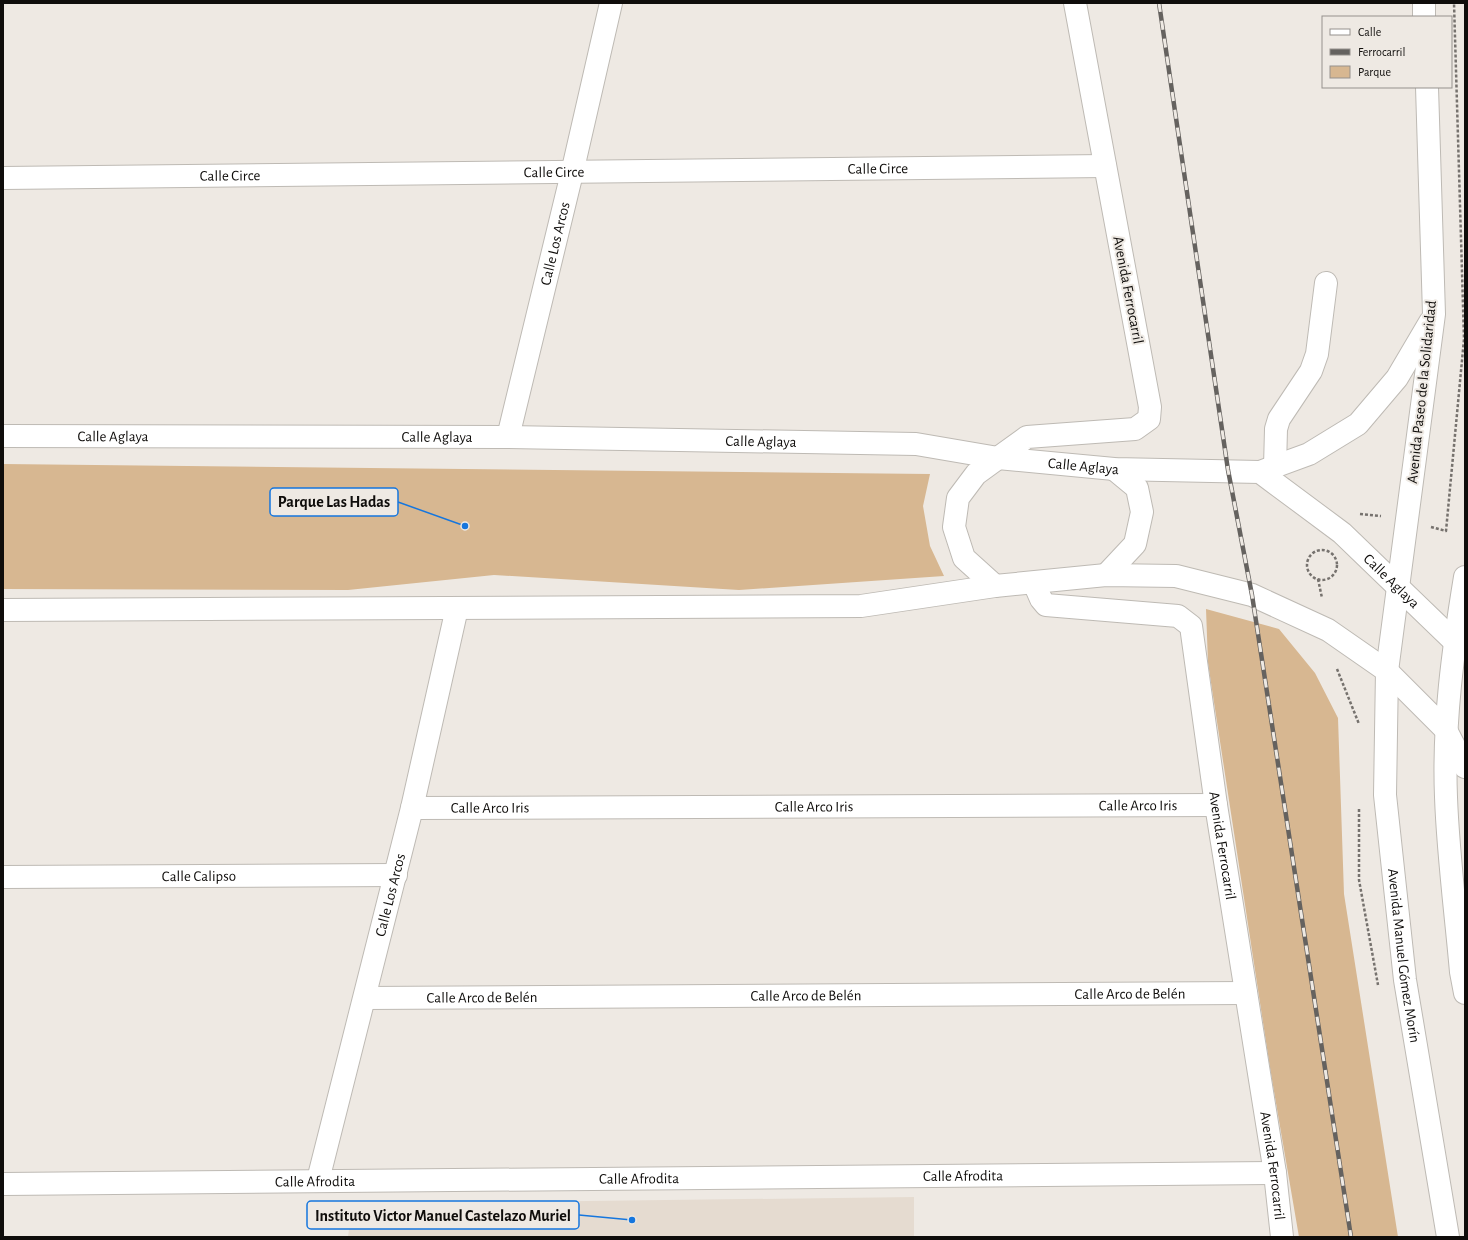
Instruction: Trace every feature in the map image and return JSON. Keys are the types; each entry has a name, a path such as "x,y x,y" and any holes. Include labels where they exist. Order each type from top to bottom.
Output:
{"street":[{"name":"Calle Los Arcos","path":"508,437 611,3"},
{"name":"Avenida Ferrocarril","path":"995,586 964,558 954,527 958,498 976,474 1028,437 1135,429 1149,419 1150,407 1075,3"},
{"path":"1424,3 1424,16"},
{"name":"Avenida Paseo de la Solidaridad","path":"1387,671 1434,314 1427,88"},
{"name":"Calle Circe","path":"3,178 1105,166"},
{"path":"1267,469 1279,419 1311,371 1317,354 1326,283"},
{"path":"1267,469 1309,454 1358,424 1397,378 1434,314"},
{"name":"Calle Aglaya","path":"3,436 508,437 916,444 998,458 1114,469 1267,469 1342,533 1460,647"},
{"path":"1106,575 1135,544 1142,512 1137,488 1114,469"},
{"path":"3,610 861,606 995,586 1106,575 1176,576 1252,595 1328,630 1387,671 1446,730 1465,767"},
{"path":"1465,577 1460,647 1446,730 1446,797 1461,972 1465,993"},
{"name":"Avenida Ferrocarril","path":"1034,583 1041,599 1046,605 1178,616 1191,626 1216,805 1275,1173 1282,1237"},
{"name":"Calle Los Arcos","path":"318,1180 396,875 457,608"},
{"name":"Avenida Manuel Gómez Morín","path":"1387,671 1385,795 1405,980 1448,1237"},
{"name":"Calle Arco Iris","path":"412,808 1216,805"},
{"name":"Calle Calipso","path":"3,877 396,875"},
{"name":"Calle Arco de Belén","path":"365,998 1246,993"},
{"name":"Calle Afrodita","path":"3,1184 318,1180 1275,1173"}],"path":[{"path":"1325,550 1329,552 1337,564 1335,573 1322,579 1313,577 1307,568 1308,558 1315,551 1325,550"}],"shaded area":[{"path":"914,1197 914,1237 348,1237 352,1204"}],"green space":[{"path":"3,464 930,474 923,506 930,546 944,576 739,590 494,575 348,590 3,589"},
{"path":"1206,609 1279,629 1315,673 1338,718 1344,894 1398,1237 1299,1237 1270,1068 1208,663"}],"railway":[{"path":"1159,3 1228,470 1252,595 1351,1237"}],"place":[{"name":"Parque Las Hadas","path":"465,526"},
{"name":"Instituto Victor Manuel Castelazo Muriel","path":"632,1220"}]}
